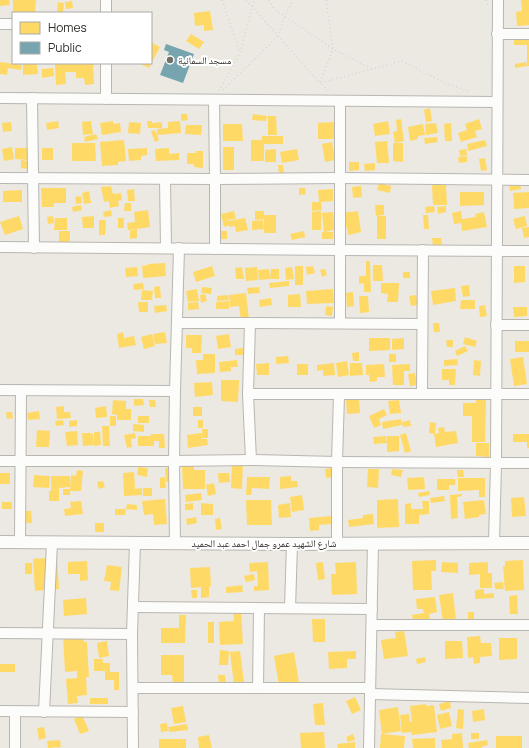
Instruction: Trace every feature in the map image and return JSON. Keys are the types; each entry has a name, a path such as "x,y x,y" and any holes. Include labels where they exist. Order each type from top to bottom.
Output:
{"street":[{"path":"106,0 106,12"},
{"path":"494,543 496,462 498,0"},
{"path":"0,24 12,24"},
{"path":"498,34 529,34"},
{"path":"106,64 106,99"},
{"path":"0,98 497,102"},
{"path":"32,98 34,248"},
{"path":"214,100 215,249"},
{"path":"340,101 340,323"},
{"path":"0,178 341,178 529,180"},
{"path":"165,178 166,248"},
{"path":"0,247 529,251"},
{"path":"175,543 175,391 180,248"},
{"path":"422,394 423,250"},
{"path":"177,323 422,324"},
{"path":"250,323 248,394 251,460"},
{"path":"496,325 529,325"},
{"path":"0,390 175,391"},
{"path":"20,542 21,390"},
{"path":"248,394 529,394"},
{"path":"337,544 339,394"},
{"path":"0,461 251,460 529,463"},
{"name":"شارع الشهيد عمرو جمال احمد عبد الحميد","path":"0,542 292,544 529,543"},
{"path":"44,712 52,543"},
{"path":"133,748 134,712 132,634 135,543"},
{"path":"369,748 374,543"},
{"path":"290,608 292,544"},
{"path":"133,607 372,609"},
{"path":"258,688 259,608"},
{"path":"372,625 529,626"},
{"path":"0,633 132,634"},
{"path":"133,688 258,688 529,698"},
{"path":"0,711 134,712"},
{"path":"15,712 15,748"}],"path":[{"path":"222,0 240,53"},
{"path":"246,0 320,83 340,101"},
{"path":"214,100 240,53 254,0"},
{"path":"269,0 274,9 333,50 372,69"},
{"path":"214,100 278,36 285,16 293,0"},
{"path":"320,83 333,50 326,0"},
{"path":"320,83 402,61 445,83 475,93"}],"building: Homes":[{"path":"0,0 9,0 10,5 0,6"},
{"path":"13,0 36,0 35,12 13,12"},
{"path":"521,0 529,0 529,25 517,26 516,12 522,11"},
{"path":"72,1 73,8 66,9 65,2"},
{"path":"58,2 64,3 63,12 57,12"},
{"path":"210,11 213,30 204,31 204,25 195,26 194,13"},
{"path":"191,34 204,42 199,49 186,41"},
{"path":"529,38 529,66 527,66 527,45 514,45 514,39"},
{"path":"152,43 160,47 152,62"},
{"path":"0,62 22,65 21,70 8,68 7,75 0,74"},
{"path":"526,62 527,66 515,68 515,64"},
{"path":"23,64 37,64 38,74 23,75"},
{"path":"55,64 93,64 94,84 85,85 84,78 76,78 76,72 65,72 66,84 56,85"},
{"path":"140,64 151,64 149,68"},
{"path":"53,68 54,76 42,78 42,69"},
{"path":"430,108 432,121 426,122 424,110"},
{"path":"181,114 187,114 188,120 181,121"},
{"path":"253,114 267,116 266,121 252,120"},
{"path":"268,116 276,116 277,135 268,135"},
{"path":"401,119 404,141 395,143 393,132 397,131 396,120"},
{"path":"479,119 482,129 475,131 477,137 461,142 458,133 467,130 465,124"},
{"path":"58,121 59,128 47,130 46,123"},
{"path":"91,121 93,134 83,135 82,122"},
{"path":"113,121 113,124 120,123 121,132 102,135 100,123"},
{"path":"147,121 152,121 152,123 162,122 162,128 148,128"},
{"path":"180,121 181,133 157,135 157,129 168,128 168,122"},
{"path":"388,121 390,134 375,136 373,124"},
{"path":"11,122 12,131 3,132 2,123"},
{"path":"129,122 141,123 140,134 128,133"},
{"path":"334,122 335,139 318,139 318,123"},
{"path":"436,123 438,133 426,135 425,124"},
{"path":"451,123 452,141 445,141 444,124"},
{"path":"223,124 242,124 243,141 223,141"},
{"path":"423,124 425,135 418,136 418,139 410,141 408,127"},
{"path":"186,125 202,125 201,135 185,134"},
{"path":"155,130 159,140 155,142 151,131"},
{"path":"96,134 98,139 85,142 84,137"},
{"path":"262,136 283,136 283,144 264,144 264,161 251,161 251,140 262,140"},
{"path":"437,137 438,142 425,144 424,138"},
{"path":"124,140 126,161 118,162 118,165 102,166 100,142"},
{"path":"485,140 487,146 468,151 467,144"},
{"path":"387,141 389,163 377,163 375,142"},
{"path":"332,142 335,160 325,162 322,144"},
{"path":"72,143 95,143 96,161 72,161"},
{"path":"393,143 403,143 403,162 393,161"},
{"path":"12,147 14,159 4,161 2,149"},
{"path":"223,147 234,147 234,170 223,170"},
{"path":"15,148 28,148 28,160 15,159"},
{"path":"42,148 53,148 53,160 42,160"},
{"path":"147,148 147,155 141,156 141,160 129,161 128,149"},
{"path":"169,148 169,154 179,153 179,160 156,161 155,149"},
{"path":"276,149 276,162 265,162 265,150"},
{"path":"297,149 299,160 282,163 280,152"},
{"path":"466,149 467,155 460,156 459,150"},
{"path":"196,151 203,151 203,168 194,167 194,164 187,164 187,153 196,153"},
{"path":"467,156 467,162 459,163 458,157"},
{"path":"485,158 487,170 481,171 479,159"},
{"path":"21,160 28,161 28,169 21,168"},
{"path":"349,162 359,162 359,170 349,171"},
{"path":"375,163 375,170 365,171 364,164"},
{"path":"278,165 283,165 284,175 279,175"},
{"path":"520,182 521,189 510,191 509,184"},
{"path":"379,183 391,186 390,193 377,190"},
{"path":"432,185 446,185 447,205 433,205"},
{"path":"111,186 113,194 121,193 122,200 118,201 119,206 110,208 109,201 104,202 101,187"},
{"path":"361,186 362,197 353,198 352,187"},
{"path":"41,188 66,188 66,203 54,203 54,207 42,207"},
{"path":"299,188 305,188 306,194 299,195"},
{"path":"134,189 135,201 128,201 127,190"},
{"path":"333,189 333,201 321,202 322,210 312,211 312,202 319,202 318,190"},
{"path":"22,190 22,202 3,202 3,191"},
{"path":"89,191 91,203 84,204 82,193"},
{"path":"460,192 484,192 484,205 460,206"},
{"path":"529,192 529,208 514,209 513,193"},
{"path":"81,196 82,203 76,204 75,197"},
{"path":"125,203 131,203 131,211 124,211"},
{"path":"81,205 82,210 73,212 72,207"},
{"path":"375,205 384,205 384,215 376,216"},
{"path":"434,206 435,212 426,213 425,207"},
{"path":"446,206 446,212 438,214 437,207"},
{"path":"111,210 112,216 104,217 103,212"},
{"path":"148,210 150,227 128,230 127,223 135,222 134,212"},
{"path":"234,211 236,219 228,221 245,218 248,230 236,232 235,226 229,227 229,225 224,227 221,214"},
{"path":"255,211 264,211 264,215 276,215 276,233 264,233 264,219 255,220"},
{"path":"321,211 321,230 312,230 312,212"},
{"path":"358,211 361,232 348,235 347,227 344,228 342,213"},
{"path":"461,211 462,219 476,217 475,214 484,212 487,227 462,231 461,223 454,224 452,213"},
{"path":"333,212 335,230 324,232 322,213"},
{"path":"423,215 428,215 429,229 424,229"},
{"path":"19,216 23,229 5,235 0,222"},
{"path":"53,216 54,223 48,224 47,217"},
{"path":"94,216 94,228 83,228 82,217"},
{"path":"377,216 386,216 386,239 377,239"},
{"path":"525,216 527,226 516,229 513,219"},
{"path":"55,218 67,218 67,230 54,230"},
{"path":"118,218 124,218 124,228 118,228"},
{"path":"99,220 106,220 105,235 99,235"},
{"path":"263,220 264,229 252,230 252,221"},
{"path":"529,227 529,237 524,238 522,228"},
{"path":"137,229 137,238 130,239 130,230"},
{"path":"59,231 70,231 70,244 59,244"},
{"path":"221,231 227,231 227,239 221,239"},
{"path":"304,231 305,237 292,240 290,234"},
{"path":"322,232 333,232 333,239 322,239"},
{"path":"432,238 441,238 442,246 433,247"},
{"path":"366,261 370,261 371,292 364,292 364,283 359,284 359,276 366,276"},
{"path":"165,263 166,276 143,278 142,266 148,264"},
{"path":"373,265 382,265 383,281 373,281"},
{"path":"212,266 215,276 196,282 193,272"},
{"path":"295,266 303,266 303,285 295,285"},
{"path":"313,266 315,273 307,275 306,267"},
{"path":"514,266 525,266 525,282 514,283"},
{"path":"137,267 138,276 126,277 125,268"},
{"path":"242,267 244,279 236,279 235,268"},
{"path":"257,267 258,280 246,281 245,268"},
{"path":"292,267 294,279 286,280 285,268"},
{"path":"269,269 270,279 259,280 258,270"},
{"path":"271,269 279,269 279,279 270,279"},
{"path":"325,269 327,275 322,277 320,270"},
{"path":"403,272 410,272 410,278 403,278"},
{"path":"289,281 289,286 270,288 269,283"},
{"path":"143,283 144,289 134,290 133,284"},
{"path":"381,283 399,283 398,302 387,302 388,294 381,293"},
{"path":"469,285 470,296 463,297 461,286"},
{"path":"160,286 161,298 155,298 154,287"},
{"path":"202,287 212,288 211,294 201,293"},
{"path":"259,287 260,293 248,294 247,288"},
{"path":"455,288 456,301 433,305 431,291"},
{"path":"197,289 199,301 188,302 186,291"},
{"path":"333,289 334,303 307,304 306,291"},
{"path":"142,290 153,291 152,300 141,300"},
{"path":"353,292 354,306 347,307 346,293"},
{"path":"246,293 249,319 241,320 239,306 230,307 229,295"},
{"path":"205,294 207,301 201,303 200,295"},
{"path":"300,294 301,307 288,307 288,295"},
{"path":"228,295 229,300 217,301 217,296"},
{"path":"416,295 418,305 411,306 409,296"},
{"path":"359,296 368,296 369,312 360,313"},
{"path":"271,298 272,305 260,307 259,300"},
{"path":"461,300 475,300 475,309 460,309"},
{"path":"229,301 229,309 216,309 216,302"},
{"path":"138,302 148,302 148,312 139,312"},
{"path":"198,302 199,309 188,310 188,303"},
{"path":"166,305 167,311 155,313 154,306"},
{"path":"485,305 487,316 480,317 479,306"},
{"path":"326,306 333,307 332,316 325,315"},
{"path":"513,307 527,307 527,316 514,317"},
{"path":"433,323 439,323 440,332 434,332"},
{"path":"123,332 124,338 134,336 136,345 119,348 117,334"},
{"path":"165,332 167,343 155,344 153,334"},
{"path":"152,334 155,346 144,349 141,337"},
{"path":"229,334 231,347 218,349 216,336"},
{"path":"186,335 202,335 201,353 192,353 192,348 186,348"},
{"path":"465,337 477,341 475,347 463,344"},
{"path":"369,338 390,338 390,350 369,351"},
{"path":"404,338 404,349 392,350 392,339"},
{"path":"446,340 453,340 453,347 447,347"},
{"path":"515,341 529,341 529,352 515,352"},
{"path":"465,346 468,351 457,356 455,351"},
{"path":"243,348 243,355 235,355 235,349"},
{"path":"359,352 359,361 353,361 352,353"},
{"path":"203,354 215,354 215,373 197,374 196,360 203,360"},
{"path":"389,354 396,354 396,362 389,362"},
{"path":"288,356 289,363 276,364 276,357"},
{"path":"523,357 527,384 514,386 510,359"},
{"path":"457,359 458,365 444,366 444,360"},
{"path":"237,360 238,367 231,367 231,371 220,372 219,362"},
{"path":"474,360 481,361 480,376 473,375"},
{"path":"347,361 349,375 338,377 336,363"},
{"path":"269,363 269,375 257,375 256,364"},
{"path":"334,363 335,375 323,376 323,370 317,371 317,365"},
{"path":"350,363 362,363 363,375 350,376"},
{"path":"297,364 308,364 308,375 297,375"},
{"path":"384,364 385,377 377,377 377,381 370,382 369,375 366,375 366,365"},
{"path":"410,364 410,371 404,371 404,385 393,385 392,365"},
{"path":"442,369 456,369 455,385 449,385 449,380 442,380"},
{"path":"415,373 417,385 410,386 408,374"},
{"path":"221,380 239,380 238,402 221,401"},
{"path":"212,382 213,395 195,397 194,383"},
{"path":"134,399 143,399 144,405 134,406"},
{"path":"359,399 360,413 347,414 346,400"},
{"path":"476,399 486,399 485,442 472,442 472,416 463,416 463,403 476,403"},
{"path":"113,400 126,401 126,409 131,409 131,420 117,420 117,415 112,414"},
{"path":"149,400 155,400 156,407 150,407"},
{"path":"399,400 401,413 390,414 388,401"},
{"path":"64,406 64,412 70,412 71,418 57,419 56,407"},
{"path":"106,406 107,417 96,418 95,408"},
{"path":"193,407 202,407 202,416 193,416"},
{"path":"384,409 387,415 379,419 381,425 374,428 369,416"},
{"path":"39,411 40,419 28,420 27,413"},
{"path":"6,412 12,412 13,418 7,419"},
{"path":"110,416 116,416 116,426 110,426"},
{"path":"138,416 149,416 149,423 138,423"},
{"path":"401,419 402,425 383,429 382,422"},
{"path":"63,420 64,425 56,426 55,421"},
{"path":"77,420 77,426 69,427 69,421"},
{"path":"198,420 203,420 203,428 198,428"},
{"path":"410,420 411,426 403,427 402,422"},
{"path":"430,422 436,423 435,434 429,433"},
{"path":"133,424 144,425 144,432 133,431"},
{"path":"102,426 109,426 110,446 103,446"},
{"path":"444,427 445,432 456,431 458,443 436,447 434,434 439,433 438,428"},
{"path":"202,429 208,429 208,438 202,438"},
{"path":"37,430 50,431 49,447 36,447"},
{"path":"77,431 78,445 67,446 65,432"},
{"path":"94,432 100,432 101,445 94,446"},
{"path":"82,433 93,434 94,445 83,446"},
{"path":"135,433 136,438 131,439 132,447 127,448 124,435"},
{"path":"201,433 202,439 207,439 208,445 188,448 187,435"},
{"path":"406,433 411,451 405,453 400,435"},
{"path":"151,434 164,434 165,448 159,448 159,441 154,441 154,446 138,446 138,436 151,436"},
{"path":"513,434 529,434 529,448 527,448 527,442 513,442"},
{"path":"386,436 387,443 374,444 373,437"},
{"path":"387,436 399,436 399,451 387,452"},
{"path":"476,443 489,443 489,457 476,456"},
{"path":"232,464 243,464 242,489 231,488"},
{"path":"182,465 194,465 194,470 205,470 205,489 183,489"},
{"path":"138,467 148,468 147,477 137,475"},
{"path":"165,468 170,468 170,482 166,482"},
{"path":"332,468 333,477 326,478 325,469"},
{"path":"368,469 379,469 378,488 367,487"},
{"path":"392,469 403,470 401,477 391,475"},
{"path":"77,470 83,471 81,491 70,491 70,495 63,495 63,489 70,489 71,475 76,476"},
{"path":"457,470 463,470 464,477 458,477"},
{"path":"134,472 135,489 142,488 142,495 124,496 123,473"},
{"path":"0,473 10,473 10,484 0,484"},
{"path":"218,473 229,473 230,482 219,483"},
{"path":"34,475 50,476 49,488 33,487"},
{"path":"51,476 70,476 70,487 59,488 59,501 49,501"},
{"path":"291,476 291,481 297,481 298,487 280,489 280,477"},
{"path":"165,477 166,488 160,488 160,478"},
{"path":"247,477 270,477 269,489 252,488 251,495 246,495"},
{"path":"424,477 425,489 408,490 407,478"},
{"path":"458,478 485,478 485,497 479,497 479,490 458,491"},
{"path":"437,479 455,479 455,485 449,485 449,490 437,490"},
{"path":"103,481 105,487 99,489 97,482"},
{"path":"214,483 216,494 208,496 206,485"},
{"path":"143,488 152,488 152,496 143,496"},
{"path":"429,491 430,495 419,497 418,493"},
{"path":"201,493 202,500 186,502 185,495"},
{"path":"462,494 462,496 457,497 458,518 451,519 450,495"},
{"path":"302,495 304,510 292,512 290,497"},
{"path":"444,496 445,501 431,503 430,498"},
{"path":"524,497 526,516 512,517 511,498"},
{"path":"165,499 167,524 154,525 153,514 144,515 142,501"},
{"path":"398,499 399,527 377,528 377,500"},
{"path":"246,500 271,500 272,525 247,525"},
{"path":"484,500 486,514 479,515 479,517 465,519 463,502"},
{"path":"81,501 83,514 65,516 64,509 71,508 70,502"},
{"path":"422,501 429,501 429,514 419,515 419,524 405,524 405,504 411,503 411,509 423,509"},
{"path":"2,502 12,502 12,509 2,509"},
{"path":"193,503 193,510 185,510 185,504"},
{"path":"201,503 213,504 213,515 201,515"},
{"path":"290,503 291,517 279,518 278,505"},
{"path":"127,504 137,505 137,510 126,509"},
{"path":"115,509 126,509 125,515 115,515"},
{"path":"26,511 31,511 32,523 26,523"},
{"path":"373,514 374,524 349,527 348,520 363,518 363,515"},
{"path":"332,516 332,524 319,525 319,530 310,531 309,518"},
{"path":"196,517 197,523 187,525 186,519"},
{"path":"220,518 222,529 216,530 215,519"},
{"path":"95,523 104,523 104,532 95,532"},
{"path":"57,557 59,589 35,591 33,559"},
{"path":"436,560 436,571 431,571 432,590 413,590 412,561"},
{"path":"523,560 524,590 505,591 503,566 505,566 505,561"},
{"path":"87,561 88,580 80,581 80,574 68,574 68,562"},
{"path":"268,562 269,590 254,591 254,586 258,586 257,571 250,572 249,563"},
{"path":"323,562 325,579 318,580 316,563"},
{"path":"356,562 357,594 332,595 331,574 336,574 335,563"},
{"path":"442,562 458,563 458,573 441,572"},
{"path":"488,562 488,573 492,573 492,588 480,588 480,574 469,575 469,563"},
{"path":"25,563 32,563 32,574 25,574"},
{"path":"107,565 122,567 119,591 110,590 111,582 104,581"},
{"path":"210,567 211,586 209,587 209,597 201,598 201,587 191,588 190,568"},
{"path":"254,574 255,580 246,582 244,576"},
{"path":"503,582 504,589 495,589 494,583"},
{"path":"242,585 243,592 226,593 226,587"},
{"path":"484,589 484,594 494,593 494,598 475,599 475,590"},
{"path":"191,590 197,590 197,598 192,598"},
{"path":"453,593 456,620 443,622 439,595"},
{"path":"517,595 518,614 510,614 509,596"},
{"path":"435,597 437,612 429,614 430,619 413,621 412,615 424,613 423,609 417,609 416,599"},
{"path":"86,598 87,614 64,616 63,600"},
{"path":"233,610 241,610 243,644 220,645 219,622 234,621"},
{"path":"468,612 474,612 474,621 468,622"},
{"path":"179,615 186,615 185,643 161,643 161,628 179,628"},
{"path":"312,619 325,619 325,642 313,642"},
{"path":"208,622 214,622 214,643 208,643"},
{"path":"404,631 408,656 384,659 381,640 396,638 395,632"},
{"path":"83,635 84,642 87,642 89,677 86,677 87,695 77,696 78,703 68,704 66,679 77,678 77,671 65,672 63,636"},
{"path":"480,636 481,643 491,643 492,656 480,657 480,663 474,664 473,657 468,658 467,637"},
{"path":"499,638 517,638 517,659 499,660"},
{"path":"107,641 109,656 99,658 97,643"},
{"path":"445,641 462,641 463,658 445,659"},
{"path":"220,650 229,651 228,665 219,665"},
{"path":"240,651 244,683 234,685 230,652"},
{"path":"356,651 356,659 347,659 347,668 329,669 328,652"},
{"path":"294,652 299,682 279,685 274,656"},
{"path":"161,655 184,655 184,684 173,684 172,675 161,675"},
{"path":"425,657 426,662 417,664 416,659"},
{"path":"94,659 103,659 103,663 110,663 110,672 119,672 119,690 114,690 114,680 105,680 105,671 94,671"},
{"path":"0,664 15,664 15,672 0,672"},
{"path":"218,675 225,675 226,683 219,684"},
{"path":"355,697 361,710 352,714 346,701"},
{"path":"90,698 108,698 108,704 90,704"},
{"path":"450,701 451,708 441,711 439,704"},
{"path":"323,703 325,725 315,725 313,704"},
{"path":"426,704 426,706 434,705 437,732 412,735 411,732 402,733 400,715 409,714 410,722 412,722 410,706"},
{"path":"183,706 186,722 174,724 171,708"},
{"path":"398,707 401,731 382,734 379,710"},
{"path":"458,709 464,710 463,729 456,728"},
{"path":"484,709 485,720 473,722 472,711"},
{"path":"449,712 452,726 440,729 437,715"},
{"path":"82,715 89,731 80,734 74,719"},
{"path":"167,723 168,731 161,732 160,724"},
{"path":"187,724 188,730 169,732 168,727"},
{"path":"44,727 46,738 39,740 37,728"},
{"path":"324,732 325,748 301,748 300,733"},
{"path":"462,733 463,748 442,748 441,740 452,739 452,734"},
{"path":"471,733 479,733 479,739 471,739"},
{"path":"353,734 355,740 348,742 346,737"},
{"path":"381,734 405,736 404,748 380,748"},
{"path":"209,735 212,748 199,748 198,737"},
{"path":"496,736 522,736 522,748 496,748"},
{"path":"435,738 435,748 413,748 412,739"},
{"path":"159,739 186,739 186,748 159,748"},
{"path":"60,740 61,747 48,748 47,741"},
{"path":"487,740 488,745 481,747 482,748 469,748 468,743"},
{"path":"355,742 355,748 338,748 337,744"}],"building: Public":[{"path":"166,44 194,54 183,83 160,75 169,52 164,50"}],"place":[{"name":"مسجد السمانية","path":"170,60"}]}
